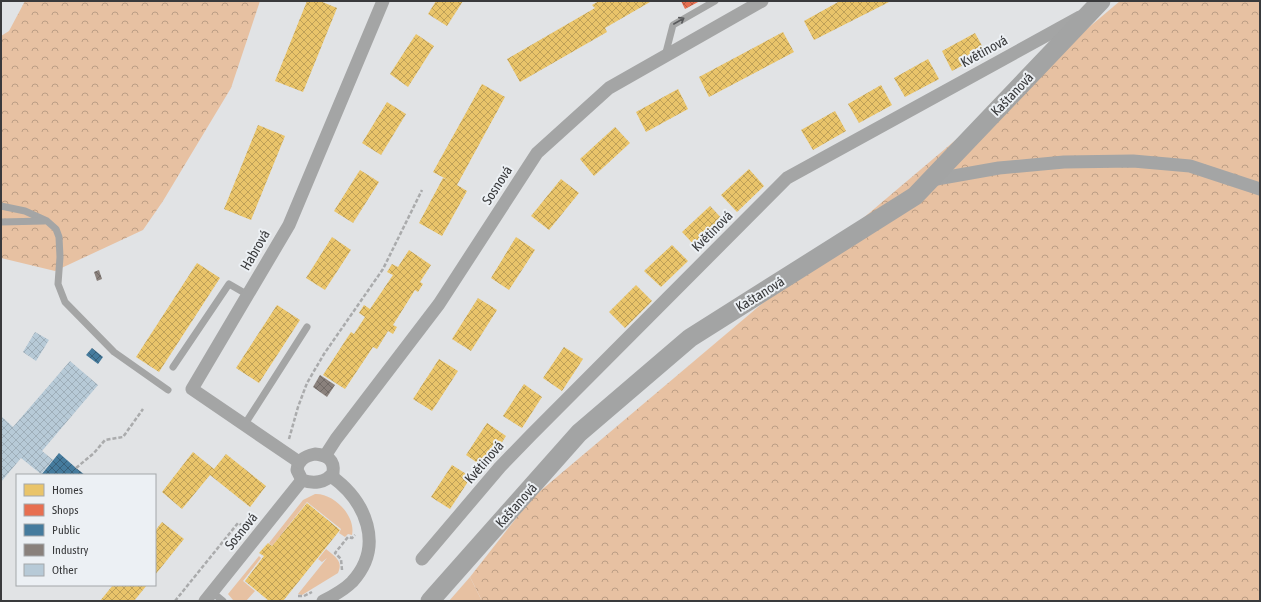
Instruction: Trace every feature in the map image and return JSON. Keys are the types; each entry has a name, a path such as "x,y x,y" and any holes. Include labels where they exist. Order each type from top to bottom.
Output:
{"street":[{"name":"Habrová","path":"299,462 192,389 289,225 383,1"},
{"name":"Sosnová","path":"325,456 336,438 439,304 537,153 609,88 762,1"},
{"name":"Kaštanová","path":"430,601 579,433 690,338 915,196 1096,6"},
{"name":"Květinová","path":"422,559 500,467 788,178 1096,6"},
{"path":"930,180 999,168 1064,162 1133,161 1190,166 1260,189"},
{"path":"309,455 325,456 333,463 333,472 330,476 318,482 302,480 297,470 299,462 309,455"},
{"path":"323,601 352,582 365,561 368,547 368,530 362,510 351,493 330,476"},
{"name":"Sosnová","path":"208,596 302,480"}],"lane":[{"path":"665,56 673,25 715,1"},
{"path":"1,206 25,211 47,221 56,229 59,237 58,284 64,302 114,352 168,390"},
{"path":"1,222 47,221"},
{"path":"173,367 229,284 248,295"},
{"path":"245,424 306,327"},
{"path":"208,596 223,601"}],"path":[{"path":"282,451 288,443 298,407 307,383 324,354 383,269 422,190"},
{"path":"76,468 106,440 123,437 143,409"},
{"path":"175,601 238,523 247,528"},
{"path":"342,573 342,561 335,553 348,537 354,537 355,530"},
{"path":"298,596 304,596 313,591"}],"green space":[{"path":"25,1 260,1 231,88 163,201 143,230 55,271 1,258 1,36 9,31"},
{"path":"1120,1 1260,1 1260,601 482,601 470,577 532,498"},
{"path":"315,494 329,497 342,507 351,520 352,535 348,534 345,537 339,533 341,529 307,502 272,546 269,543 303,500"},
{"path":"326,549 339,562 340,569 338,573 302,595 298,594 327,558 322,562 318,559"},
{"path":"259,556 261,558 243,581 255,591 246,601 233,600 228,594"},
{"path":"470,577 482,601 449,601"}],"building: Homes":[{"path":"307,1 320,1 337,8 303,92 275,81"},
{"path":"436,1 463,1 447,26 428,14"},
{"path":"599,1 650,2 605,28 607,32 520,82 507,59 595,8 592,5"},
{"path":"840,1 891,1 814,40 804,21"},
{"path":"783,32 794,52 709,97 699,77"},
{"path":"975,33 986,53 952,71 942,51"},
{"path":"416,34 434,46 408,87 390,74"},
{"path":"928,59 939,79 905,97 894,78"},
{"path":"482,84 505,97 457,185 467,191 442,236 419,223 443,178 448,180 433,172"},
{"path":"881,85 892,105 859,123 848,104"},
{"path":"678,89 688,109 646,132 636,112"},
{"path":"387,102 406,114 381,155 362,143"},
{"path":"835,111 846,131 813,150 801,130"},
{"path":"258,125 285,136 251,220 224,209"},
{"path":"615,127 630,143 594,176 580,159"},
{"path":"749,169 764,186 737,212 721,195"},
{"path":"360,170 379,182 353,223 334,211"},
{"path":"561,179 579,193 549,230 531,216"},
{"path":"710,206 725,222 697,248 682,232"},
{"path":"332,237 351,250 325,290 306,278"},
{"path":"516,237 535,250 509,290 491,278"},
{"path":"672,245 688,261 661,287 644,271"},
{"path":"409,250 431,265 420,282 423,284 418,292 415,290 393,325 397,327 393,334 388,331 377,349 373,347 345,389 323,375 351,332 354,334 365,317 359,313 364,305 370,309 393,275 387,272 392,264 398,267"},
{"path":"197,263 220,278 159,372 136,357"},
{"path":"636,285 652,301 625,328 609,312"},
{"path":"478,298 497,310 471,351 452,339"},
{"path":"277,305 300,320 259,383 236,368"},
{"path":"564,347 583,359 562,391 543,378"},
{"path":"439,359 458,371 432,411 413,399"},
{"path":"524,384 542,397 522,428 503,416"},
{"path":"487,423 506,436 485,468 466,455"},
{"path":"193,452 214,469 226,454 266,486 250,507 210,475 182,509 162,492"},
{"path":"452,465 471,477 450,509 431,497"},
{"path":"307,503 340,530 283,601 269,601 245,581 264,556 259,553 268,543 272,546"},
{"path":"162,522 184,539 156,574 156,530"},
{"path":"112,586 146,586 134,601 100,601"}],"building: Shops":[{"path":"681,1 700,1 685,9"}],"building: Public":[{"path":"92,348 103,357 98,364 86,355"},
{"path":"59,453 84,474 42,474"}],"building: Industry":[{"path":"99,270 102,279 97,281 94,272"},
{"path":"320,375 335,385 327,397 313,387"}],"building: Other":[{"path":"35,332 49,340 36,361 23,352"},
{"path":"70,361 98,385 42,451 53,460 41,474 21,458 1,482 1,416 13,427"}]}
